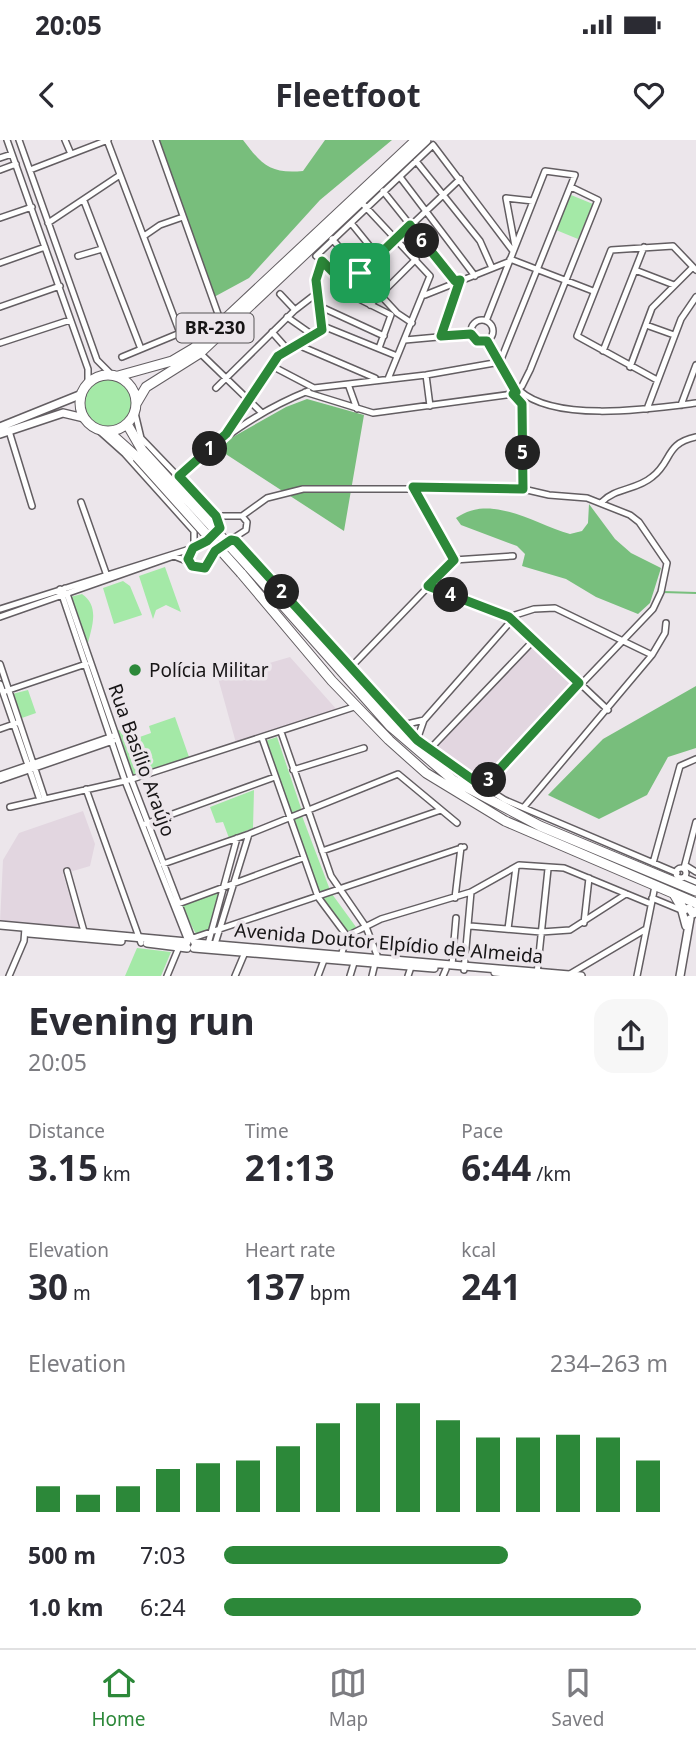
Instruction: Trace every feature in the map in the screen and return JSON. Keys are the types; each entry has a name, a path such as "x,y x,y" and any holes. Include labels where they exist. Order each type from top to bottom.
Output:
{"highway":[{"name":"BR-230","path":"115,376 172,361 194,348 416,140"},
{"name":"BR-230","path":"136,408 150,384 200,353 312,254 429,142"},
{"path":"108,431 127,425 136,408 132,387 115,376 103,375 88,383 82,394 80,407 85,418 97,429 108,431 139,454 390,726 453,780 541,826 662,871 696,891"},
{"path":"127,425 139,454"},
{"path":"244,570 356,706 404,754 461,797 505,821 674,894 691,914"},
{"path":"674,894 691,914"}],"main road":[{"path":"0,427 82,394"},
{"path":"0,434 63,413 85,418"},
{"path":"680,976 691,914"},
{"name":"Avenida Doutor Elpídio de Almeida","path":"0,928 189,944 324,960 339,959 354,963 377,962 447,970 464,967 537,975 581,976"},
{"name":"Avenida Doutor Elpídio de Almeida","path":"189,944 211,944 246,951 435,969"}],"street":[{"path":"7,140 88,369 88,383"},
{"path":"19,140 97,360 115,376"},
{"path":"65,140 71,154"},
{"path":"30,170 107,140 179,330 178,335 122,357"},
{"path":"156,140 218,314"},
{"path":"379,348 391,315 370,305 312,254 351,223 363,205 400,177 416,161 429,142 514,249"},
{"path":"0,158 12,154"},
{"path":"416,161 482,245 492,268"},
{"path":"0,170 16,164"},
{"path":"486,321 544,173 555,170 575,174 500,362"},
{"path":"48,222 120,175"},
{"path":"400,177 475,275"},
{"path":"347,286 460,179"},
{"path":"516,392 530,370 598,200 571,187"},
{"path":"383,191 458,281"},
{"path":"514,249 506,198 533,201"},
{"path":"84,201 141,349"},
{"path":"363,205 416,259 430,278 388,379"},
{"path":"0,218 32,207"},
{"path":"144,236 160,225 183,217"},
{"path":"351,223 377,255"},
{"path":"332,239 402,317 412,323"},
{"path":"0,263 45,247"},
{"path":"603,351 644,247"},
{"path":"630,367 654,306 694,268 675,247 612,250 607,255 578,337 630,367 657,380"},
{"path":"78,256 102,249"},
{"path":"370,305 416,259"},
{"path":"322,261 316,274 323,326"},
{"path":"425,295 509,261 593,291"},
{"path":"54,270 64,266"},
{"path":"635,270 674,285"},
{"path":"441,336 458,281"},
{"path":"0,307 60,286"},
{"path":"216,388 287,317 317,293"},
{"path":"280,294 295,310"},
{"path":"647,409 674,335 685,310 696,297"},
{"path":"319,306 384,336"},
{"path":"287,317 314,336"},
{"path":"0,343 70,320"},
{"path":"471,334 473,324 486,321"},
{"path":"486,321 492,329 487,341"},
{"path":"646,325 674,335"},
{"path":"226,434 248,397 272,366 288,349 314,336 323,326"},
{"path":"323,326 397,356"},
{"path":"272,332 288,349"},
{"path":"405,340 471,334"},
{"path":"471,334 477,341 487,341"},
{"path":"487,341 522,404 523,489"},
{"path":"298,345 378,380"},
{"path":"200,353 261,412"},
{"path":"179,476 226,434 261,412 302,393 500,362"},
{"path":"681,405 696,365"},
{"path":"272,366 336,402 373,413 516,392 528,400 591,411 647,409 696,403"},
{"path":"355,383 358,372"},
{"path":"426,375 430,406"},
{"path":"302,382 302,393"},
{"path":"348,384 350,396 357,409"},
{"path":"336,402 350,396"},
{"path":"522,404 528,400"},
{"path":"136,408 141,438 216,516 220,528"},
{"path":"97,429 125,454 194,531 194,547 189,562"},
{"path":"9,431 32,506"},
{"path":"602,502 612,494 653,477 674,445 696,437"},
{"path":"413,487 454,560"},
{"path":"243,516 267,498 303,489 413,487 523,489 602,502 635,518 667,563 658,601 641,624 579,683 483,787"},
{"path":"81,502 106,573"},
{"path":"216,516 243,516"},
{"path":"243,516 247,526 242,536 247,551"},
{"path":"0,610 194,547 207,541 227,517"},
{"path":"0,617 106,573 165,557 179,556 197,568 205,568 215,551 232,539 242,536"},
{"path":"232,539 247,551 403,726 436,756 483,787 653,863 662,871 696,872"},
{"path":"351,667 454,560 513,556"},
{"path":"428,586 511,618 608,710"},
{"name":"Rua Basílio Araújo","path":"63,591 86,664 114,738"},
{"name":"Rua Basílio Araújo","path":"63,591 128,780 189,944"},
{"path":"417,740 424,720 511,618 534,609 555,608 652,654"},
{"path":"524,807 608,710 652,654 665,633 666,623"},
{"path":"429,750 534,640"},
{"path":"0,664 16,723 43,799"},
{"path":"6,691 86,664"},
{"path":"0,684 6,691"},
{"path":"10,807 128,780 356,706"},
{"path":"403,726 424,720"},
{"path":"0,729 16,723"},
{"path":"281,732 306,811 337,889 366,926 377,962 372,976"},
{"path":"0,775 114,738"},
{"path":"262,738 318,897 347,936"},
{"path":"293,770 364,748"},
{"path":"653,863 680,766 696,759"},
{"path":"0,780 32,766"},
{"path":"160,865 249,834 394,775 401,776 457,823"},
{"path":"145,824 275,777"},
{"path":"86,789 141,941"},
{"path":"322,851 441,810"},
{"path":"681,872 696,822"},
{"path":"211,944 219,931 249,834"},
{"path":"211,944 237,838"},
{"path":"167,976 189,944 212,933 463,847 455,898"},
{"path":"178,904 303,858"},
{"name":"Rua Basílio Araújo","path":"160,865 178,904 189,944"},
{"path":"508,929 516,867"},
{"path":"339,959 347,936 366,926 471,892 516,867 560,867 626,894 691,914"},
{"path":"537,975 548,869"},
{"path":"67,871 85,936"},
{"path":"681,872 694,882"},
{"path":"583,923 589,878"},
{"path":"637,976 655,886"},
{"path":"464,967 470,926 471,892"},
{"path":"470,926 541,932 570,930 626,894"},
{"path":"447,970 456,918"},
{"path":"570,974 646,929"},
{"path":"9,976 25,930"},
{"path":"235,976 246,951"},
{"path":"318,976 324,960"},
{"path":"350,976 354,963"},
{"path":"408,976 411,967"}],"shaded area":[{"path":"159,140 243,140 268,166 292,172 303,171 325,140 392,140 320,200 249,278 214,297"},
{"path":"571,195 593,204 578,239 556,230"},
{"path":"109,379 126,386 133,403 126,420 109,427 92,420 85,403 92,386"},
{"path":"307,399 364,415 344,531 218,449 224,442 286,407"},
{"path":"589,504 615,539 631,553 661,568 650,603 638,614 596,597 566,579 522,566 525,554 517,546 461,525 456,518 469,511 498,509 570,534 582,531 588,523"},
{"path":"165,567 181,612 166,605 156,610 153,619 139,576"},
{"path":"123,581 130,586 142,615 114,624 103,588"},
{"path":"82,594 88,599 93,612 87,647 70,597"},
{"path":"533,646 573,684 481,781 435,748"},
{"path":"290,657 338,711 236,743 218,678"},
{"path":"696,686 696,748 668,757 647,795 599,819 548,795 603,739"},
{"path":"28,690 36,713 19,719 12,694"},
{"path":"175,717 189,757 132,777 117,729 134,739 151,733 149,726"},
{"path":"277,737 302,811 290,815 265,741"},
{"path":"254,790 253,828 229,838 223,822 216,823 210,807"},
{"path":"83,811 95,844 90,866 63,874 80,930 0,923 3,860 19,833"},
{"path":"302,816 330,890 318,894 292,820"},
{"path":"222,890 211,932 196,934 180,904"},
{"path":"332,894 356,927 348,934 321,899"},
{"path":"137,948 171,952 161,976 125,976"}],"waterway":[{"path":"663,592 696,593"}],"place":[{"name":"Polícia Militar","path":"135,670"}],"route":[{"path":"410,225 455,281 460,280 441,336 471,334 477,341 487,341 516,392 513,394 522,404 523,489 413,487 454,560 428,586 509,617 579,683 483,787 461,774 417,740 236,541 232,539 215,551 205,568 197,568 189,562 188,556 193,548 218,533 220,524 216,516 179,476 226,434 236,415 278,356 322,330 316,274 322,261 347,286 360,273 410,225"}]}
